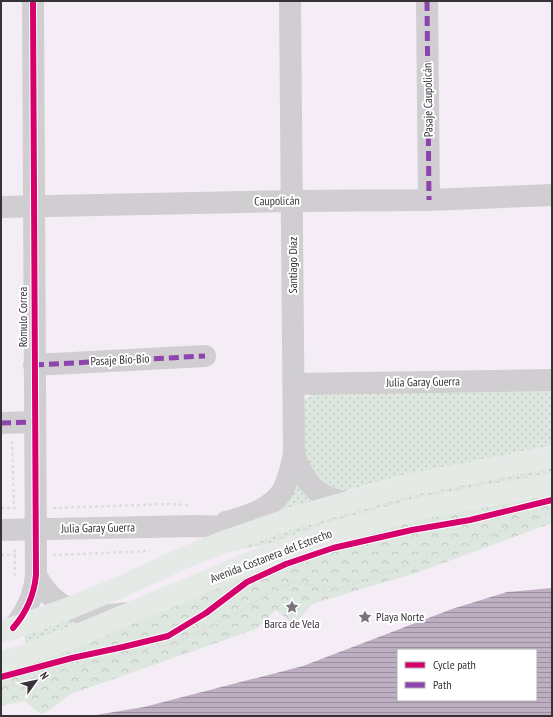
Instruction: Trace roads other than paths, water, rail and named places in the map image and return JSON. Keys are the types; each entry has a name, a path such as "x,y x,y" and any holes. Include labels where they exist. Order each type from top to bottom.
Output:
{"main road":[{"path":"7,630 67,609 123,586 188,556 260,528 346,502 545,448"},
{"name":"Avenida Costanera del Estrecho","path":"1,662 43,649 266,556 334,532 422,508 552,484"}],"street":[{"name":"Rómulo Correa","path":"7,630 29,605 33,592 35,565 33,1"},
{"name":"Santiago Díaz","path":"290,1 293,201 294,454 303,475 312,488 329,498 346,502"},
{"name":"Pasaje Caupolicán","path":"427,1 429,200"},
{"name":"Caupolicán","path":"1,207 293,201 429,200 552,195"},
{"name":"Pasaje Bío-Bío","path":"34,365 205,356"},
{"name":"Julia Garay Guerra","path":"294,384 552,380"},
{"path":"1,423 35,422"},
{"name":"Julia Garay Guerra","path":"195,526 236,520 252,514 270,504 278,497 285,485 294,454"},
{"name":"Julia Garay Guerra","path":"1,530 195,526 260,528"},
{"path":"35,565 42,586 51,596 67,609 96,614 134,612"}],"place":[{"name":"Barca de Vela","path":"292,607"},
{"name":"Playa Norte","path":"365,617"}]}
